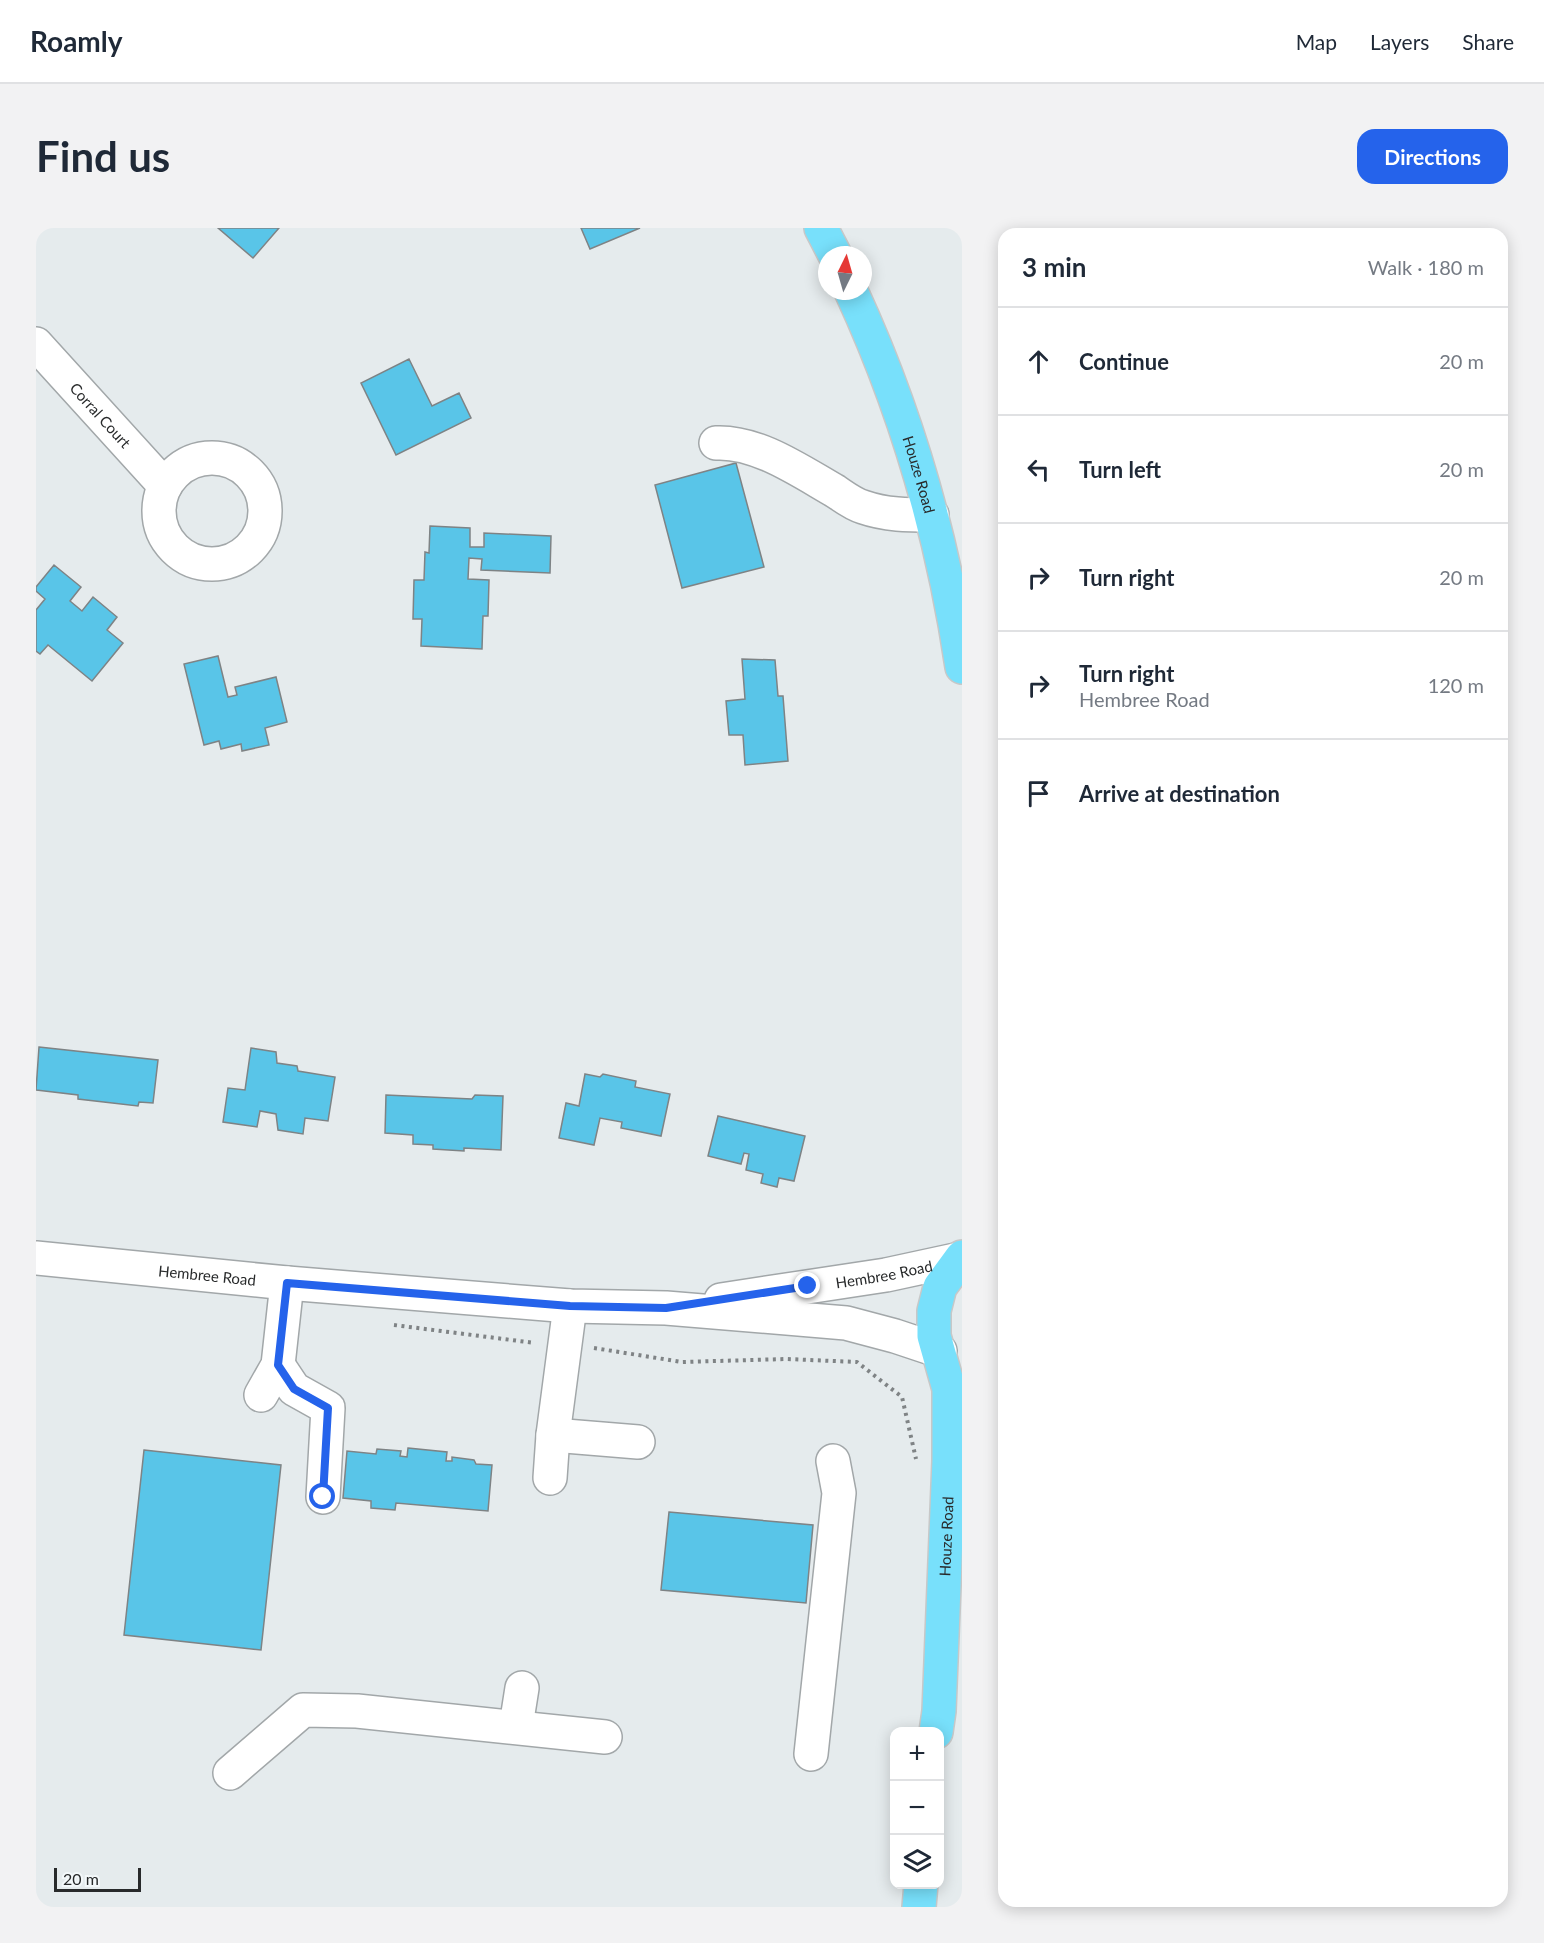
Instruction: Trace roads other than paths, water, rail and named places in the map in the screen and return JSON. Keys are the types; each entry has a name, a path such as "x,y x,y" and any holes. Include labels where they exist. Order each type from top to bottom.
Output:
{"main road":[{"path":"821,228 830,246"},
{"name":"Houze Road","path":"855,300 868,327 900,412 932,515 953,608 962,667"},
{"name":"Houze Road","path":"937,1721 949,1460 949,1389 948,1366 934,1336 934,1311 940,1287 961,1258"},
{"name":"Houze Road","path":"937,1721 962,1614"},
{"path":"919,1907 921,1889"}],"street":[{"name":"Corral Court","path":"36,344 165,486"},
{"path":"716,443 731,442 756,449 862,507 897,515 932,515"},
{"name":"Hembree Road","path":"36,1258 287,1283 570,1306 666,1308 846,1323 896,1336 948,1366"},
{"name":"Hembree Road","path":"666,1308 886,1275 961,1258"},
{"path":"261,1395 278,1365 287,1283"},
{"path":"550,1478 553,1435 570,1306"},
{"path":"278,1365 294,1389 328,1408 323,1497"},
{"path":"553,1435 638,1442"},
{"path":"811,1754 839,1492 833,1461"},
{"path":"516,1726 522,1688"},
{"path":"230,1773 303,1710 357,1711 605,1737"}]}
